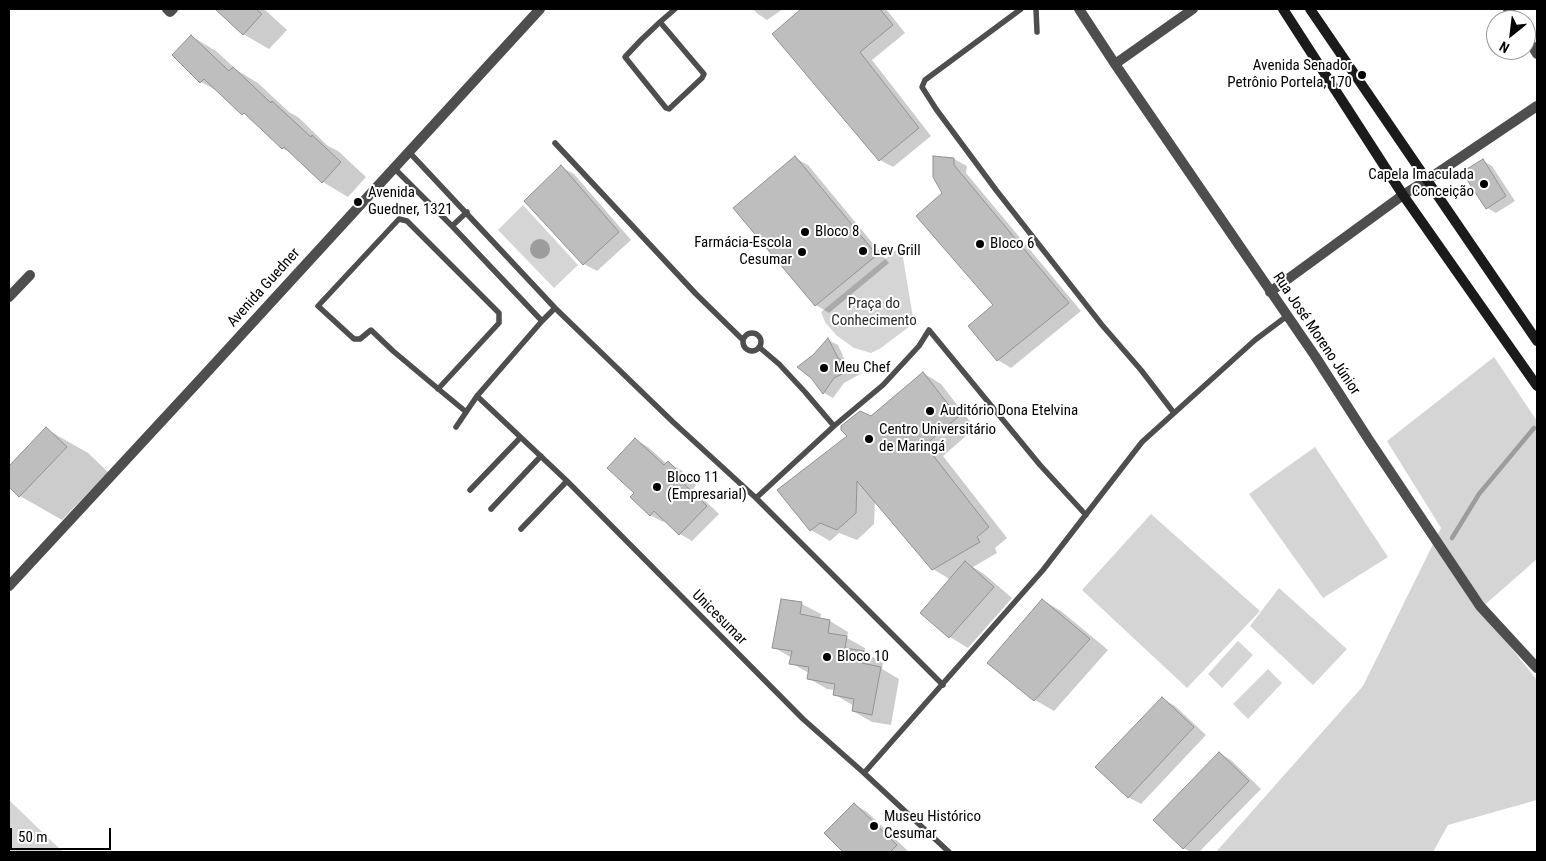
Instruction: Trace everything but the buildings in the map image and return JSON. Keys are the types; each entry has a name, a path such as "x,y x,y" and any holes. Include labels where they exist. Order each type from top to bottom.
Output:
{"main road":[{"path":"1283,9 1403,195 1537,386"},
{"path":"1310,9 1537,340"}],"street":[{"path":"167,9 170,12 173,9"},
{"name":"Avenida Guedner","path":"9,586 198,383 540,9"},
{"name":"Rua José Moreno Júnior","path":"1080,9 1115,64 1287,316 1480,606 1537,668"},
{"path":"1115,64 1193,9"},
{"path":"1270,292 1403,195 1537,106"},
{"path":"9,297 30,275"}],"lane":[{"path":"660,22 704,74 669,109 666,108 625,57 660,22 675,9"},
{"path":"1021,9 925,80 922,87 955,134 1102,325 1141,370 1174,413"},
{"path":"1036,9 1037,32"},
{"path":"555,143 677,275 743,340 749,350 753,351 759,347 761,340 756,334 748,334 743,340"},
{"path":"409,152 555,308 673,422 756,498 943,685"},
{"path":"394,168 542,321"},
{"path":"452,226 467,212"},
{"path":"438,389 499,323 499,312 407,221 400,219 318,306 354,339 360,339 371,330 438,389 465,411"},
{"path":"456,427 465,411 477,396 555,308"},
{"path":"864,772 1043,570 1142,442 1255,340 1287,316"},
{"path":"756,498 834,426 883,385 919,346 929,330 1040,465 1086,516"},
{"path":"759,347 786,371 834,426"},
{"name":"Unicesumar","path":"477,396 567,481 803,719 864,772 950,852"},
{"path":"470,490 520,438"},
{"path":"491,509 540,456"},
{"path":"521,529 567,481"}],"green space":[{"path":"523,205 578,265 554,288 498,230"},
{"name":"Praça do Conhecimento","path":"901,246 914,323 881,348 871,353 854,348 836,335 825,322 821,312"},
{"path":"1494,357 1537,421 1537,559 1480,609 1537,680 1537,800 1448,825 1433,852 1216,852 1363,686 1441,528 1387,441"},
{"path":"1315,447 1388,557 1323,598 1249,494"},
{"path":"1151,514 1260,611 1187,688 1082,590"},
{"path":"1279,588 1347,649 1313,685 1250,626"},
{"path":"1238,641 1253,655 1222,688 1208,674"},
{"path":"1268,669 1282,683 1248,719 1233,704"},
{"path":"9,800 63,852 9,852"}],"shaded area":[{"path":"540,239 547,242 550,249 547,256 540,259 533,256 530,249 533,242"}],"waterway":[{"path":"1452,538 1479,494 1534,428"}],"place":[{"name":"Avenida Senador Petrônio Portela, 170","path":"1362,75"},
{"name":"Capela Imaculada Conceição","path":"1484,184"},
{"name":"Avenida Guedner, 1321","path":"358,202"},
{"name":"Bloco 8","path":"805,232"},
{"name":"Bloco 6","path":"980,244"},
{"name":"Lev Grill","path":"863,251"},
{"name":"Farmácia-Escola Cesumar","path":"802,252"},
{"name":"Meu Chef","path":"824,368"},
{"name":"Auditório Dona Etelvina","path":"930,411"},
{"name":"Centro Universitário de Maringá","path":"869,439"},
{"name":"Bloco 11 (Empresarial)","path":"657,487"},
{"name":"Bloco 10","path":"827,657"},
{"name":"Museu Histórico Cesumar","path":"874,826"}]}
